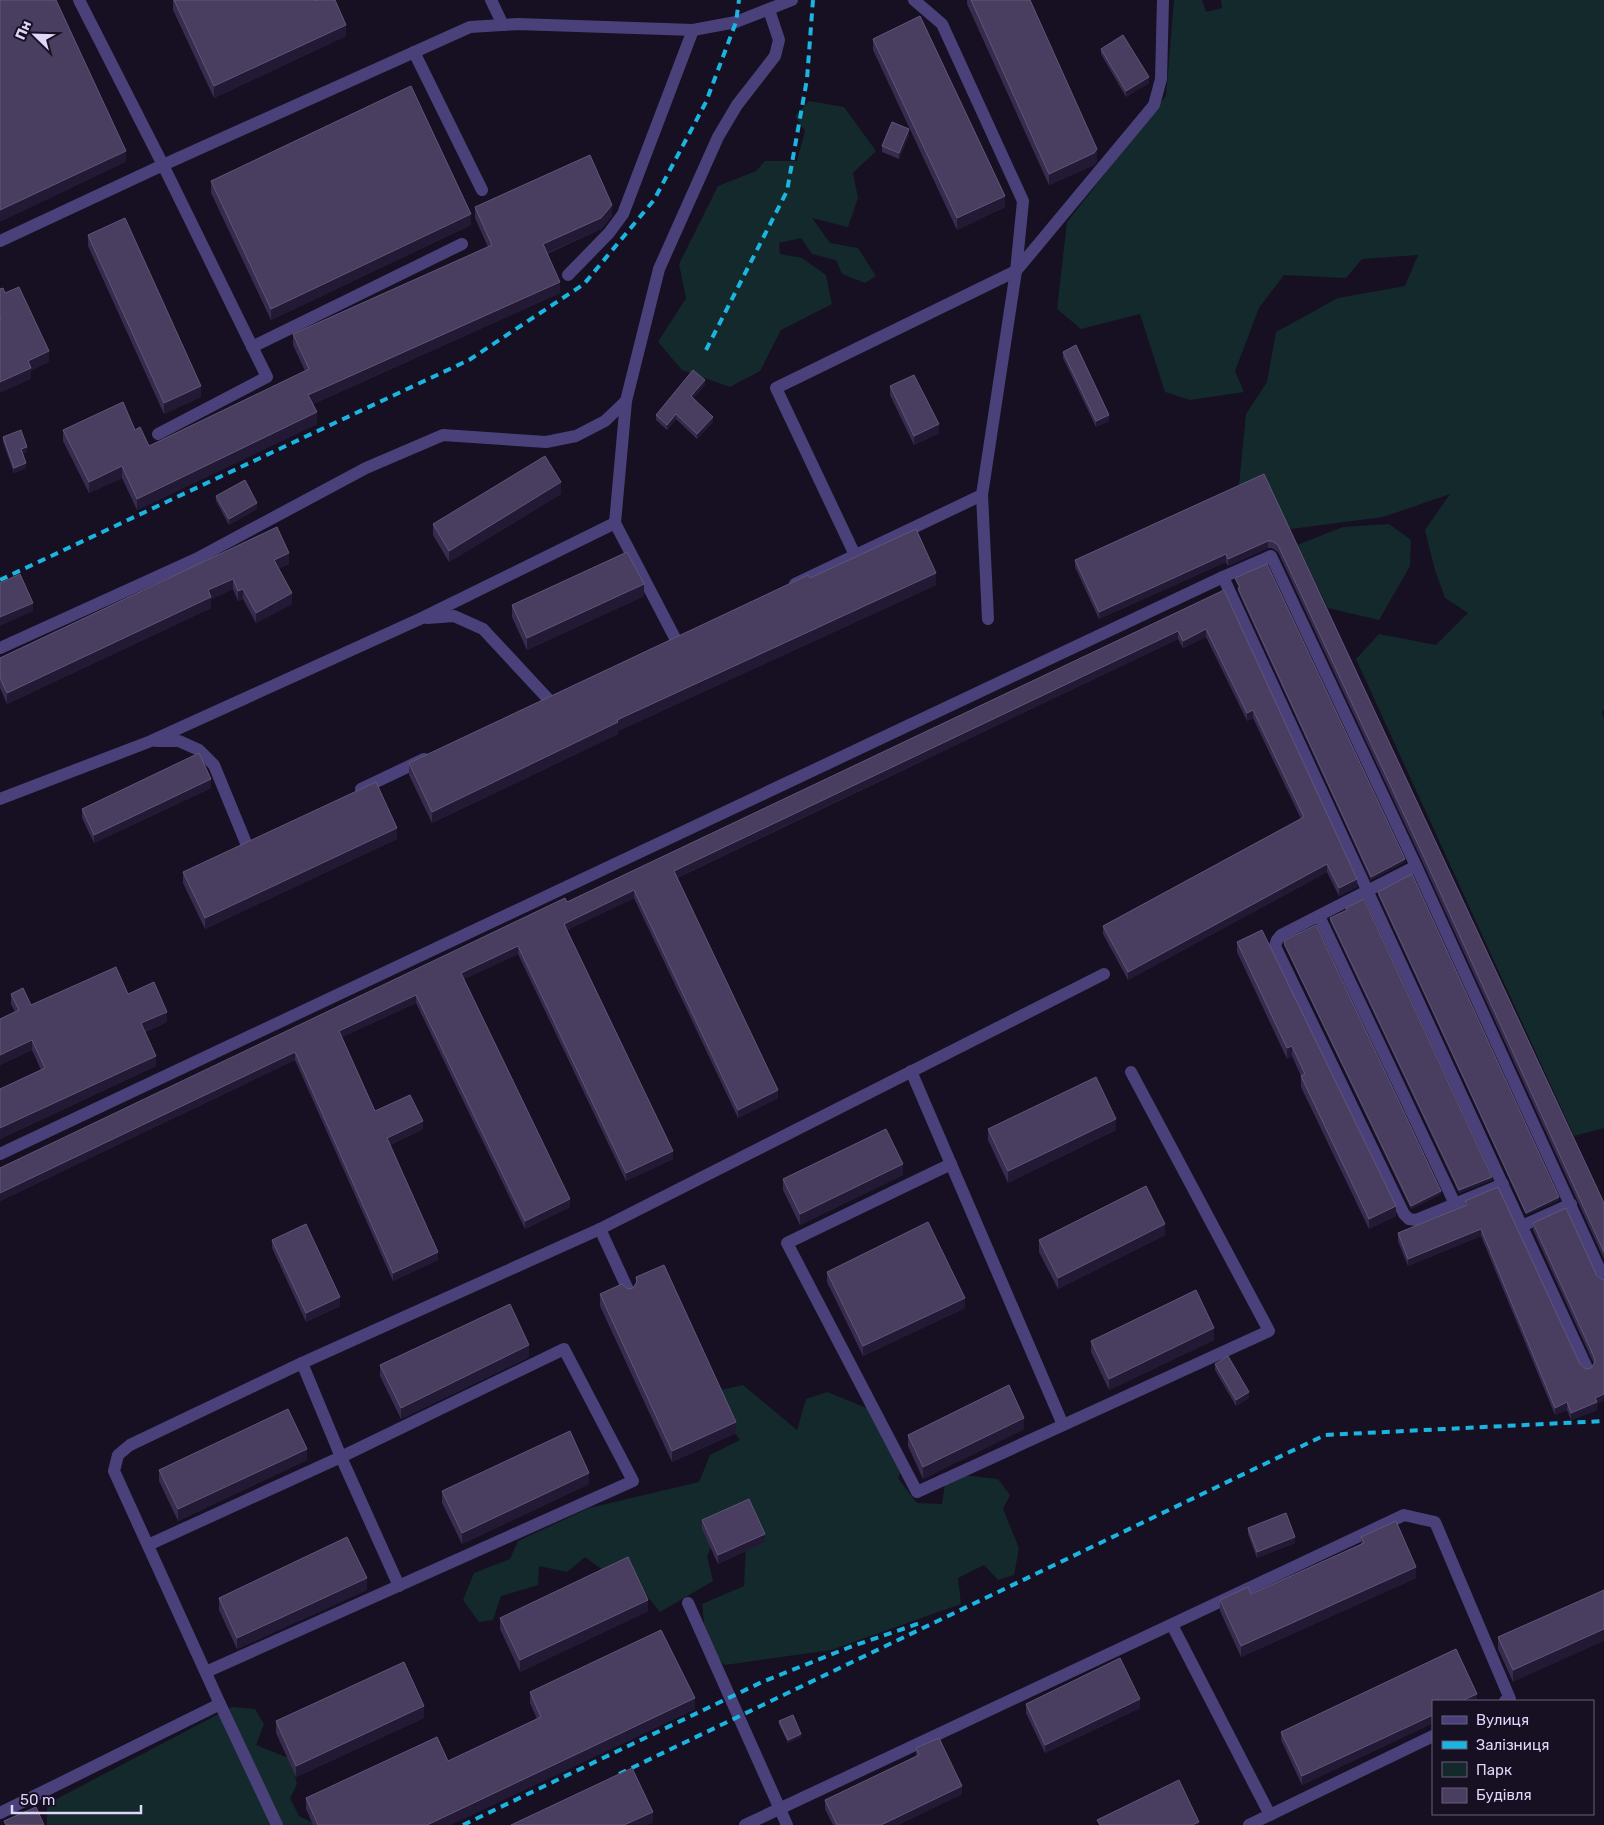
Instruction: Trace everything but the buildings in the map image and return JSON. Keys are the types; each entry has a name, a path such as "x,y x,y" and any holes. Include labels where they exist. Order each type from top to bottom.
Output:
{"street":[{"path":"79,0 163,165 267,377 158,434"},
{"path":"491,0 503,25"},
{"path":"0,241 163,165 470,27 503,25 693,30 736,22 792,0"},
{"path":"914,0 942,24 1023,201 1016,271 982,495 988,619"},
{"path":"856,555 776,388 1016,271 1154,105 1161,79 1163,0"},
{"path":"676,640 614,523 626,401 659,269 718,137 775,56 779,40 769,10"},
{"path":"568,275 609,233 623,214 693,30"},
{"path":"414,52 482,190"},
{"path":"252,347 462,244"},
{"path":"0,648 196,559 366,468 443,435 546,442 576,436 605,421 626,401"},
{"path":"784,589 982,495"},
{"path":"0,799 151,741 422,618 614,523"},
{"path":"0,1154 1271,556 1416,866 1604,1279"},
{"path":"1223,577 1587,1368"},
{"path":"422,618 454,616 483,629 548,700"},
{"path":"151,741 179,741 198,750 214,765 247,843"},
{"path":"353,792 433,755"},
{"path":"1416,866 1281,935 1276,940 1275,946 1404,1214 1409,1219 1416,1220 1503,1184"},
{"path":"1319,916 1455,1204"},
{"path":"277,1825 114,1471 118,1455 130,1445 302,1363 600,1229 1104,974"},
{"path":"911,1071 1063,1425"},
{"path":"951,1164 787,1243 917,1492 1270,1331 1131,1072"},
{"path":"1522,1226 1571,1204"},
{"path":"600,1229 630,1292"},
{"path":"148,1545 341,1457 564,1349 633,1481 206,1672"},
{"path":"302,1363 341,1457 399,1586"},
{"path":"745,1825 1404,1515 1434,1522 1510,1699 1508,1700"},
{"path":"688,1603 788,1825"},
{"path":"1172,1624 1270,1815"},
{"path":"0,1813 220,1704"},
{"path":"1249,1825 1432,1736"}],"green space":[{"path":"1174,0 1202,0 1206,12 1222,8 1221,0 1604,0 1604,710 1602,712 1604,718 1604,1128 1574,1136 1356,659 1379,634 1436,645 1468,613 1445,598 1435,570 1425,530 1450,494 1383,517 1291,529 1239,485 1246,414 1267,382 1276,332 1338,298 1405,286 1418,255 1362,259 1346,278 1284,275 1259,308 1235,371 1244,392 1190,400 1165,392 1140,314 1081,329 1057,309 1067,222 1166,96"},
{"path":"809,101 844,107 876,151 853,173 858,198 848,227 812,218 830,243 858,248 876,276 865,283 842,274 836,260 812,254 801,238 779,243 780,254 802,258 826,275 832,304 781,330 760,371 730,387 682,370 658,342 686,298 679,264 718,186 756,171 765,161 797,161 805,131 795,116"},
{"path":"1389,524 1411,540 1410,566 1379,620 1328,608 1297,545 1343,527"},
{"path":"743,1385 797,1430 806,1399 827,1392 874,1411 905,1461 898,1478 917,1503 942,1504 945,1483 962,1475 998,1479 1010,1495 1003,1509 1019,1548 1014,1575 998,1580 984,1565 958,1578 961,1604 831,1650 725,1665 707,1649 702,1604 744,1586 746,1546 723,1513 707,1557 713,1581 660,1612 624,1567 604,1571 585,1557 567,1572 539,1566 538,1585 501,1596 493,1620 479,1622 463,1600 474,1573 510,1559 518,1541 589,1508 699,1482 710,1455 740,1440 715,1408 721,1390"},
{"path":"232,1707 255,1709 264,1724 256,1745 291,1759 297,1784 290,1798 299,1816 313,1823 313,1825 47,1825 47,1804"}],"railway":[{"path":"0,580 469,360 584,284 654,200 706,102 736,22 739,0"},
{"path":"706,350 787,191 807,79 813,0"},
{"path":"619,1774 1325,1435 1604,1421"},
{"path":"463,1825 762,1682 850,1647 920,1623"}]}
